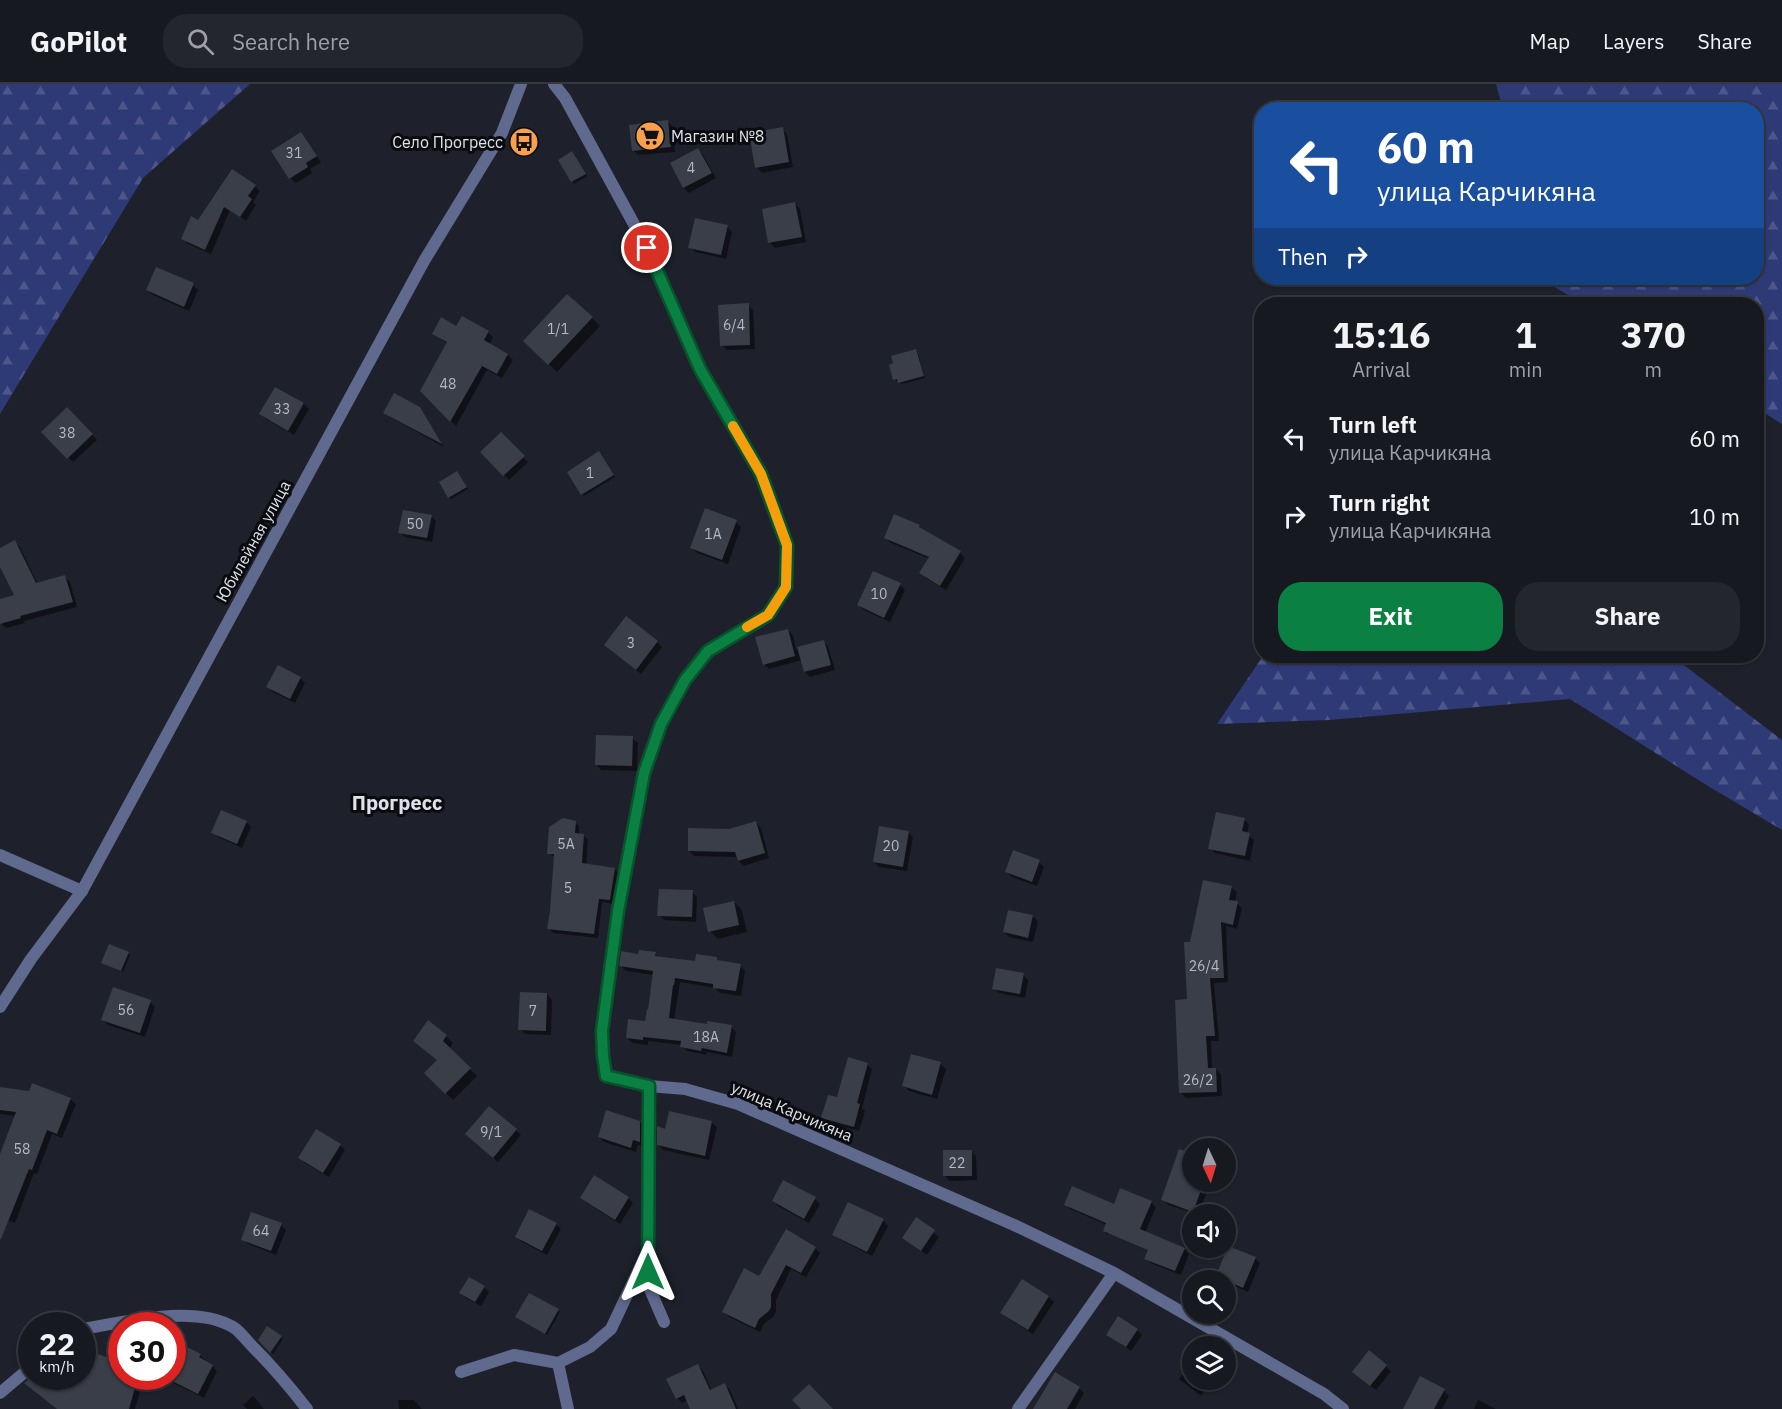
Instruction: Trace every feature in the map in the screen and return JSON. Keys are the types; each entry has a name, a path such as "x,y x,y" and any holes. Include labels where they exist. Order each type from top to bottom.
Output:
{"street":[{"name":"Юбилейная улица","path":"0,1007 31,958 82,891 424,261 502,134 521,84"},
{"name":"улица Карчикяна","path":"554,84 565,98 647,248 700,369 761,474 787,545 786,587 768,615 708,651 685,680 661,724 644,773 618,911 602,1031 606,1076 649,1086 685,1089 738,1104 1014,1225 1114,1273 1324,1394 1343,1409"},
{"path":"0,855 82,891"},
{"path":"649,1086 648,1287 664,1322"},
{"path":"461,1372 514,1355 558,1363 590,1347 612,1329 648,1250"},
{"path":"1018,1409 1114,1273"},
{"path":"96,1327 144,1318 201,1316 219,1321 235,1328 282,1377 307,1409"},
{"path":"558,1363 568,1409"},
{"path":"0,1393 18,1378"}],"green space":[{"path":"0,84 250,84 143,178 0,414"},
{"path":"1496,84 1782,84 1782,424 1764,412 1764,297 1572,297 1551,285 1764,285 1764,102 1501,102"},
{"path":"1258,663 1681,663 1782,740 1782,830 1570,699 1329,720 1217,724"}],"building":[{"name":"Магазин №8","path":"668,120 671,147 632,151 629,125"},
{"path":"783,127 789,162 755,168 749,133"},
{"path":"301,132 317,156 306,163 308,167 289,179 271,151"},
{"path":"698,148 712,173 683,188 670,163"},
{"path":"572,151 586,174 571,182 558,160"},
{"path":"232,169 256,185 248,196 252,199 240,217 224,207 205,250 181,239 191,216 198,220"},
{"path":"795,202 802,237 768,243 762,209"},
{"path":"695,218 728,225 721,255 688,248"},
{"path":"156,267 194,283 184,307 146,290"},
{"path":"567,294 593,317 548,365 523,341"},
{"path":"749,303 750,345 720,346 718,305"},
{"path":"462,316 489,331 484,340 508,354 497,374 482,366 450,422 420,391 447,342 432,334 441,317 456,326"},
{"path":"916,349 924,376 898,383 897,379 893,380 889,365 893,363 891,356"},
{"path":"275,387 304,403 288,431 259,414"},
{"path":"394,393 420,407 442,444 383,413"},
{"path":"67,407 93,434 67,459 41,432"},
{"path":"501,432 525,456 503,476 480,452"},
{"path":"599,451 614,475 581,495 567,472"},
{"path":"457,471 467,487 448,498 439,482"},
{"path":"705,508 737,520 722,560 690,548"},
{"path":"403,510 432,515 427,538 398,533"},
{"path":"894,514 920,525 919,527 961,551 940,586 919,573 929,557 884,538"},
{"path":"15,540 36,583 65,575 73,602 20,616 21,618 0,624 0,599 14,595 0,567 0,548"},
{"path":"873,571 901,583 884,618 857,605"},
{"path":"626,616 658,641 636,670 604,645"},
{"path":"788,629 795,656 763,665 755,637"},
{"path":"824,640 831,665 804,672 797,647"},
{"path":"278,665 301,677 290,699 266,687"},
{"path":"596,735 633,736 632,766 595,765"},
{"path":"221,810 247,821 237,844 211,833"},
{"path":"1216,812 1245,818 1242,831 1250,833 1245,856 1208,849"},
{"path":"563,818 576,821 575,833 584,834 582,863 615,868 610,900 599,899 594,934 547,929 554,854 547,854 549,827"},
{"path":"756,821 765,853 738,861 735,852 688,851 688,828 729,829"},
{"path":"879,826 909,831 903,867 873,862"},
{"path":"1013,850 1040,860 1032,882 1005,872"},
{"path":"1203,880 1232,886 1229,900 1238,901 1233,925 1221,922 1224,978 1210,978 1215,1036 1206,1036 1208,1068 1216,1068 1217,1092 1179,1093 1175,1000 1187,999 1184,942 1190,942"},
{"path":"659,889 693,890 692,917 657,916"},
{"path":"734,901 739,925 708,932 703,908"},
{"path":"1008,910 1033,915 1028,938 1003,932"},
{"path":"109,944 129,952 121,971 101,963"},
{"path":"639,950 656,952 655,956 695,961 696,954 741,964 736,991 713,988 713,984 675,978 673,985 669,1018 732,1025 727,1053 680,1047 681,1041 643,1037 643,1040 626,1038 628,1019 645,1021 648,1010 653,971 619,966 621,951 638,954"},
{"path":"996,968 1024,973 1020,994 992,989"},
{"path":"113,987 151,1000 140,1033 101,1020"},
{"path":"520,992 547,993 546,1031 518,1030"},
{"path":"428,1020 447,1035 443,1041 471,1068 445,1094 424,1073 437,1060 413,1041"},
{"path":"911,1054 941,1062 932,1095 902,1086"},
{"path":"848,1057 868,1063 857,1103 860,1104 854,1127 821,1118 828,1095 837,1097"},
{"path":"32,1083 71,1098 57,1134 47,1130 32,1170 29,1169 0,1239 0,1154 16,1112 0,1110 0,1087 29,1091"},
{"path":"489,1106 517,1129 493,1158 465,1134"},
{"path":"606,1110 640,1121 640,1142 633,1140 631,1148 598,1137"},
{"path":"669,1111 712,1121 705,1156 657,1145 657,1126 665,1129"},
{"path":"316,1129 341,1144 323,1173 298,1158"},
{"path":"1179,1149 1182,1150 1182,1192 1200,1192 1196,1204 1182,1204 1182,1208 1161,1200"},
{"path":"943,1150 972,1150 972,1176 943,1176"},
{"path":"594,1175 629,1197 615,1220 580,1198"},
{"path":"783,1180 816,1197 804,1219 772,1201"},
{"path":"1072,1186 1114,1204 1120,1188 1152,1201 1140,1229 1182,1247 1182,1255 1175,1271 1144,1259 1148,1250 1103,1231 1106,1223 1064,1205"},
{"path":"848,1202 884,1219 867,1252 832,1235"},
{"path":"529,1209 557,1223 542,1251 515,1237"},
{"path":"251,1212 282,1223 271,1251 241,1240"},
{"path":"916,1217 935,1230 921,1251 902,1238"},
{"path":"786,1229 816,1247 801,1273 786,1265 771,1294 771,1307 759,1319 755,1328 722,1312 744,1268 759,1276"},
{"path":"1236,1249 1256,1257 1243,1288 1236,1285 1236,1270 1218,1270 1223,1258 1236,1258"},
{"path":"469,1277 485,1286 475,1302 459,1293"},
{"path":"1022,1279 1049,1296 1028,1330 1000,1313"},
{"path":"529,1293 559,1309 545,1334 515,1317"},
{"path":"1118,1316 1138,1329 1126,1347 1106,1335"},
{"path":"267,1326 282,1336 270,1353 258,1340"},
{"path":"186,1346 201,1354 199,1357 213,1365 198,1394 186,1388"},
{"path":"1369,1350 1387,1365 1370,1386 1352,1372"},
{"path":"96,1353 108,1358 108,1390 134,1390 129,1409 57,1409 33,1390 96,1390"},
{"path":"698,1364 710,1390 725,1383 736,1409 690,1409 684,1395 676,1399 666,1379"},
{"path":"1055,1372 1080,1387 1067,1409 1033,1409"},
{"path":"1420,1376 1445,1389 1434,1409 1403,1409"},
{"path":"809,1384 833,1409 801,1409 792,1400"}],"slow traffic":[{"path":"733,426 761,474 787,545 786,587 768,615 747,627"}],"place":[{"name":"Магазин №8","path":"650,136"},
{"name":"Село Прогресс","path":"524,142"}],"district":[{"name":"Прогресс","path":"397,802"}],"route":[{"path":"647,248 700,369 761,474 787,545 786,587 768,615 708,651 685,680 661,724 644,773 618,911 602,1031 606,1076 649,1086 648,1272"}]}
